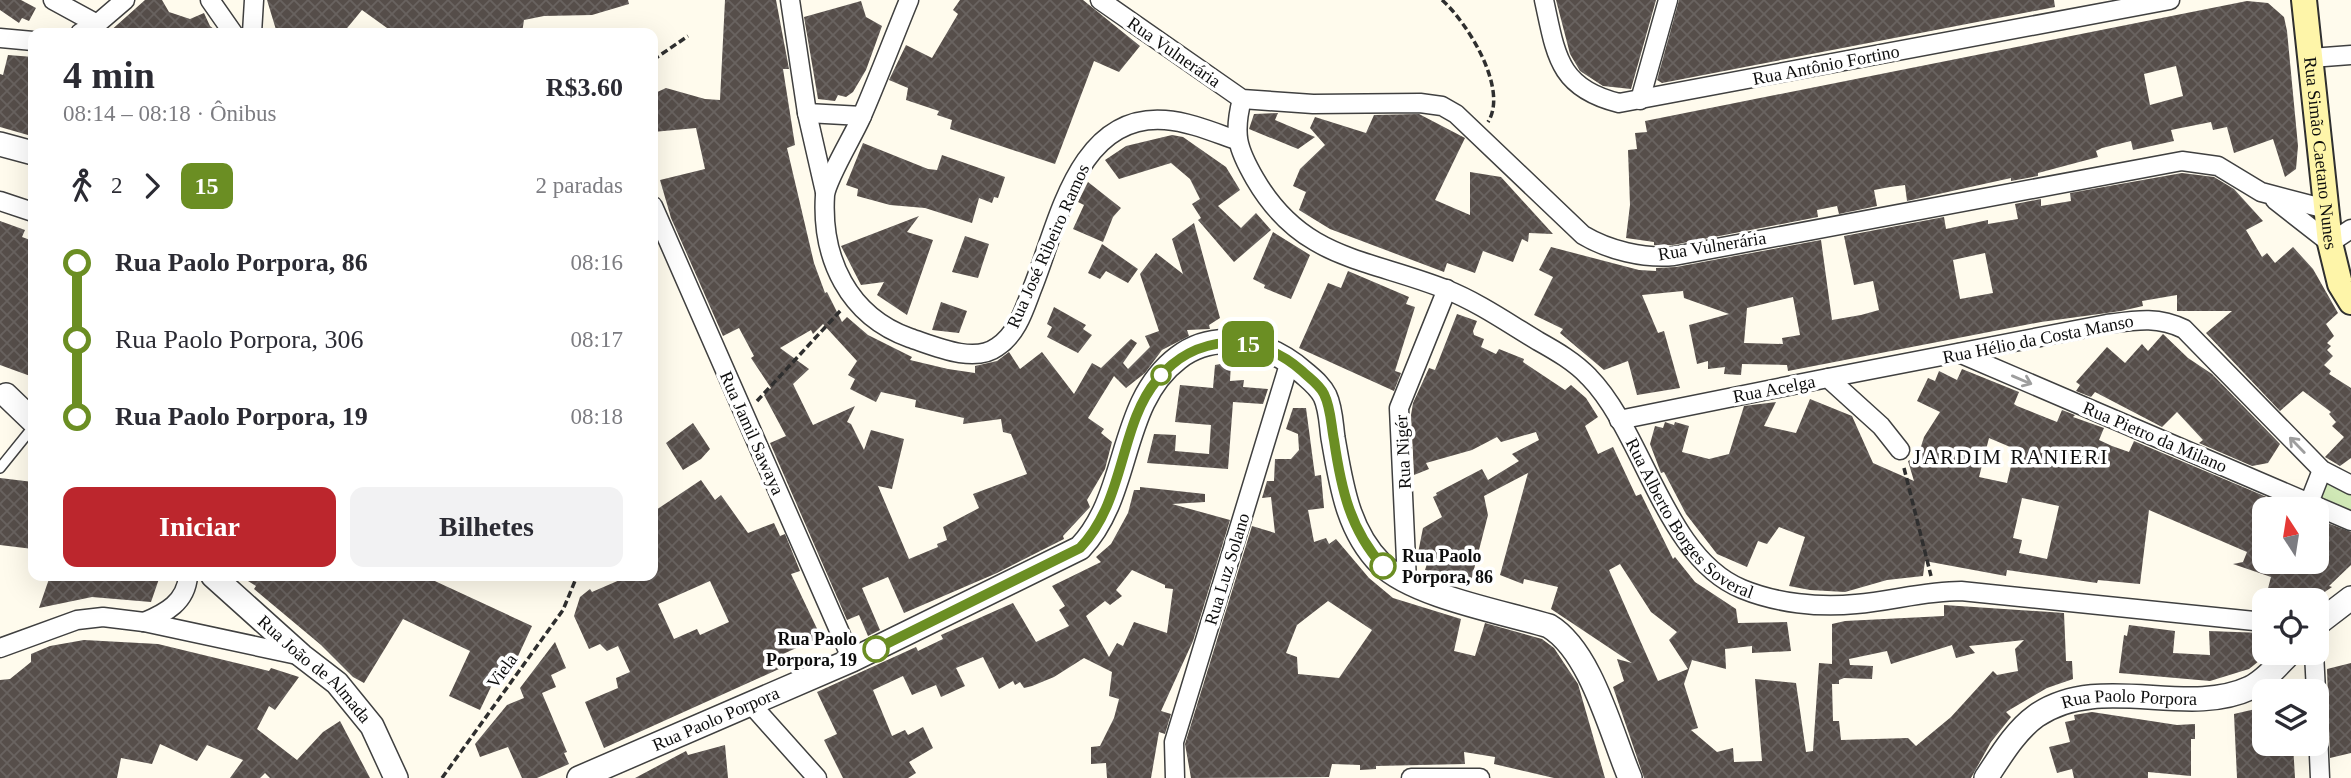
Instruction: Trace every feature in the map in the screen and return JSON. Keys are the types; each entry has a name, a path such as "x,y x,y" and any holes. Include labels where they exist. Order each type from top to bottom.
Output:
{"main road":[{"name":"Rua Simão Caetano Nunes","path":"2304,0 2330,243 2340,284 2351,302"}],"street":[{"path":"53,0 97,24"},
{"path":"89,28 125,0"},
{"path":"210,0 230,28"},
{"path":"251,28 254,0"},
{"path":"790,0 807,113 825,192"},
{"name":"Rua José Ribeiro Ramos","path":"909,0 862,117 825,192 827,239 831,260 840,282 873,318 897,333 967,354 997,348 1016,328 1074,181 1092,149 1109,133 1145,120 1164,120 1191,124 1236,140"},
{"name":"Rua Vulnerária","path":"1100,0 1242,99 1313,104 1420,103 1442,106 1456,114 1477,133 1583,235 1598,244 1652,256 1674,256 2182,161 2218,166 2270,196 2330,243"},
{"name":"Rua Antônio Fortino","path":"1544,0 1553,44 1567,75 1581,90 1619,103 2170,0"},
{"path":"1640,100 1668,0"},
{"path":"0,38 28,41"},
{"path":"2311,58 2351,55"},
{"path":"1236,140 1242,99"},
{"path":"807,113 862,117"},
{"name":"Rua Alberto Borges Soveral","path":"1236,140 1257,183 1295,230 1325,249 1447,289 1565,357 1590,378 1619,420 1677,526 1703,562 1741,589 1796,603 1854,605 1935,591 2252,621"},
{"path":"0,144 28,152"},
{"name":"Rua Vulnerária","path":"2270,196 2326,209"},
{"path":"0,201 28,210"},
{"name":"Rua Jamil Sawaya","path":"658,217 852,660"},
{"path":"2330,243 2351,229"},
{"name":"Rua Nigér","path":"1407,582 1405,480 1398,430 1399,408 1447,289"},
{"name":"Rua Hélio da Costa Manso","path":"1828,378 2107,324 2149,318 2166,320 2184,329 2322,471 2351,485"},
{"name":"Rua Paolo Porpora","path":"579,778 852,660 1080,548 1096,531 1105,513 1139,414 1155,382 1178,358 1199,347 1228,341 1256,344 1290,361 1320,387 1325,397 1345,501 1358,533 1383,566 1407,582 1549,626 1559,632 1583,663 1630,778"},
{"name":"Rua Pietro da Milano","path":"1959,353 2295,497"},
{"name":"Rua Luz Solano","path":"1175,778 1174,741 1290,361"},
{"name":"Rua Acelga","path":"1619,420 1828,378 1881,426 1900,450"},
{"path":"3,394 28,402"},
{"path":"3,394 28,416"},
{"path":"2311,497 2322,471"},
{"name":"Rua Pietro da Milano","path":"2329,512 2351,521"},
{"path":"144,622 167,612 183,596 187,581"},
{"name":"Rua João de Almada","path":"219,581 302,656 337,683 372,726 396,778"},
{"path":"2329,615 2351,598"},
{"path":"0,648 77,620 103,617 144,622 302,656"},
{"name":"Rua Paolo Porpora","path":"1986,778 2018,733 2037,716 2064,703 2101,695 2196,697 2235,694 2253,687 2277,665"},
{"path":"750,703 817,778"},
{"path":"2319,756 2320,778"},
{"path":"1410,778 1480,778"}],"lane":[{"path":"0,468 28,433"}],"path":[{"path":"1442,0 1460,15 1492,83 1494,105 1490,119 1477,133"},
{"path":"658,57 688,36"},
{"path":"744,415 852,298"},
{"path":"1900,450 1935,591"},
{"name":"Viela","path":"442,778 563,610 575,581"}],"green space":[{"path":"2325,478 2351,490 2351,518 2329,510 2329,497 2317,497"}],"building":[{"path":"0,0 21,0 36,8 29,21 22,18 19,23 0,10"},
{"path":"145,0 162,0 169,12 190,19 204,13 213,28 114,28"},
{"path":"267,0 628,0 629,4 592,15 544,16 524,20 523,28 387,28 362,10 347,28 275,28"},
{"path":"725,0 776,0 789,69 783,69 795,145 787,148 814,263 825,293 827,292 842,322 847,317 868,335 912,357 910,360 975,373 975,366 997,361 1009,352 1020,369 1042,352 1074,394 1092,363 1101,368 1131,339 1137,343 1123,363 1128,369 1150,347 1145,336 1159,331 1140,274 1156,253 1183,274 1172,239 1194,223 1220,318 1209,325 1210,329 1187,330 1189,336 1162,350 1145,373 1126,388 1114,376 1088,418 1104,429 1101,433 1112,442 1105,469 1087,500 1090,507 1063,536 1064,539 997,573 904,613 888,577 862,588 880,630 868,636 859,615 847,620 770,443 786,436 764,395 771,388 751,358 754,356 739,328 723,336 671,218 660,180 705,169 696,128 658,132 658,92 666,88 705,99 720,100","holes":["823,324 857,361 848,375 855,379 850,389 876,402 881,392 916,400 915,407 964,418 963,424 1001,419 1003,432 1011,434 1027,474 973,494 979,508 943,527 947,540 937,544 938,547 909,559 878,486 892,489 904,439 871,430 864,450 851,424 847,422 855,406 813,425 793,384 809,369 780,348 811,330 813,334"]},
{"path":"960,0 1083,0 1140,46 1119,72 1094,61 1055,164 950,129 952,120 937,115 939,111 906,100 908,88 889,80 906,45 932,58 958,14 953,10"},
{"path":"1556,0 1656,0 1631,89 1603,86 1580,71 1570,54"},
{"path":"1679,0 2054,0 2055,7 1662,83 1657,80"},
{"path":"861,1 866,17 882,26 866,70 853,92 846,97 838,95 835,101 818,99 804,17"},
{"path":"2247,1 2268,3 2284,17 2298,146 2296,169 2285,177 2273,139 2234,153 2227,127 2213,130 2211,122 2171,130 2174,141 2133,150 2131,141 2102,148 2096,151 2098,157 2038,173 2038,176 2011,181 2011,178 1907,201 1905,185 1890,187 1874,190 1877,206 1839,214 1837,206 1817,210 1818,217 1673,245 1654,245 1654,242 1626,238 1630,205 1628,150 1637,149 1635,133 1647,132 1645,121","holes":["2176,66 2183,96 2150,105 2144,74"]},
{"path":"8,55 28,57 28,135 0,127 0,74 3,75"},
{"path":"1278,113 1275,120 1315,137 1298,149 1249,129 1254,114"},
{"path":"1419,114 1465,138 1435,200 1470,215 1470,172 1501,177 1553,234 1529,233 1528,242 1522,239 1513,262 1483,251 1475,273 1447,263 1444,272 1330,229 1299,210 1306,192 1293,186 1300,169 1325,145 1310,128 1315,117 1366,133 1374,115"},
{"path":"1172,135 1183,137 1226,167 1240,190 1218,206 1241,228 1256,213 1271,230 1234,262 1198,220 1201,218 1192,204 1200,199 1190,179 1171,163 1119,179 1105,160 1126,146"},
{"path":"863,143 928,169 937,170 942,155 1005,177 998,198 994,197 992,203 979,198 972,223 925,208 890,205 857,196 858,189 846,185"},
{"path":"2182,173 2214,177 2234,189 2263,221 2246,230 2262,257 2267,253 2275,263 2293,247 2313,269 2338,313 2326,324 2334,336 2327,343 2331,346 2327,350 2333,356 2324,365 2331,371 2329,374 2351,388 2351,458 2340,466 2325,457 2344,437 2332,426 2336,422 2329,414 2331,412 2303,391 2280,411 2206,333 2232,311 2177,311 2177,295 2142,301 2143,306 2121,311 2041,322 1788,371 1787,365 1742,364 1741,375 1724,374 1725,367 1708,369 1708,361 1697,364 1689,325 1729,314 1684,298 1683,291 1642,295 1658,333 1664,331 1680,388 1637,395 1628,361 1604,370 1560,333 1563,329 1534,315 1553,277 1539,270 1551,247 1639,270 1656,271 1656,268 1676,267 1821,240 1832,320 1861,315 1879,310 1873,281 1854,285 1844,236 1944,217 1946,229 1988,220 1988,224 2018,219 2015,204 2041,199 2041,206 2071,201 2070,193","holes":["1985,253 1993,293 1960,299 1953,260","1793,297 1800,335 1782,338 1783,344 1744,343 1747,308"]},
{"path":"1088,182 1121,208 1113,217 1103,242 1073,229 1084,205 1078,202"},
{"path":"919,216 907,232 933,240 907,315 877,295 884,282 861,285 841,246"},
{"path":"0,221 25,230 22,237 28,239 28,375 0,365"},
{"path":"1273,232 1310,255 1291,299 1264,288 1265,285 1253,279"},
{"path":"965,236 989,244 978,278 952,272"},
{"path":"1102,244 1138,269 1128,283 1106,271 1100,279 1088,273"},
{"path":"1348,271 1409,297 1406,304 1415,307 1395,371 1401,373 1394,391 1299,348 1328,283 1341,288"},
{"path":"941,302 967,311 959,333 932,330"},
{"path":"1054,307 1086,325 1083,329 1092,335 1078,353 1047,337 1052,327 1047,324"},
{"path":"1457,314 1477,321 1473,331 1474,335 1484,339 1481,347 1496,354 1499,349 1524,359 1523,362 1565,390 1571,385 1586,398 1598,417 1585,426 1598,454 1613,447 1636,496 1641,494 1673,559 1675,557 1695,582 1736,609 1738,623 1787,622 1791,651 1752,653 1752,646 1725,649 1726,669 1692,660 1684,684 1698,728 1691,730 1717,752 1733,748 1734,762 1762,761 1755,679 1796,683 1806,752 1813,751 1819,663 1832,664 1832,624 1944,616 1944,605 2064,613 2066,661 2072,661 2073,679 2047,688 2006,712 2011,717 1991,742 1971,778 1644,778 1613,687 1624,681 1617,659 1632,663 1551,609 1558,587 1524,579 1523,584 1500,575 1528,473 1484,496 1488,515 1471,581 1425,570 1428,561 1417,558 1423,528 1442,517 1433,497 1436,493 1482,469 1488,480 1519,461 1512,454 1539,440 1536,432 1501,442 1497,437 1472,450 1426,463 1429,469 1414,475 1411,415 1413,403 1429,368 1435,370","holes":["1620,564 1651,612 1677,632 1669,640 1688,669 1658,681 1609,570","2024,640 2015,649 2018,671 1997,675 1993,671 1951,717 1916,746 1908,738 1841,740 1839,721 1833,721 1832,684 1839,684 1839,680 1844,678 1872,679 1873,666 1850,665 1849,659 1887,651 1891,664 1952,645 1956,658 1975,653 1969,646"]},
{"path":"2163,334 2188,358 2212,374 2280,444 2268,463 2252,466 2199,443 2203,440 2177,412 2162,427 2095,392 2091,397 2076,391 2080,385 2076,382 2107,347 2125,363 2142,344 2148,351"},
{"path":"1231,362 1230,381 1244,380 1243,387 1268,389 1263,404 1233,402 1228,469 1147,463 1154,434 1176,435 1175,451 1209,454 1211,425 1175,422 1180,385 1213,388 1215,365"},
{"path":"1962,369 2019,392 2014,404 2017,406 2057,422 2062,410 2075,415 2073,417 2104,428 2099,440 2112,446 2129,452 2134,441 2267,497 2252,497 2252,570 2233,564 2243,562 2247,552 2149,510 2140,584 2098,580 2097,583 2007,570 2006,576 1925,561 1923,576 1887,580 1845,592 1789,586 1805,537 1779,527 1767,544 1758,541 1747,567 1717,554 1686,514 1664,472 1661,473 1650,444 1655,426 1663,428 1665,422 1674,425 1675,422 1689,426 1682,452 1709,459 1729,454 1744,406 1776,402 1764,426 1796,433 1810,399 1852,416 1873,463 1914,481 1908,461 1918,456 1924,437 1940,412 1917,401 1928,378 1935,381 1939,371 1957,380","holes":["1989,438 2015,449 2007,483 1979,477","2022,498 2059,506 2047,559 2019,553 2022,540 2013,538"]},
{"path":"1293,408 1306,408 1315,476 1321,475 1324,508 1308,510 1314,542 1326,538 1329,544 1336,539 1369,578 1393,598 1461,619 1454,651 1475,656 1485,623 1542,639 1554,648 1578,684 1605,778 1554,778 1494,764 1495,757 1464,752 1465,764 1376,766 1376,769 1360,770 1360,765 1332,764 1329,777 1191,778 1185,744 1252,526 1275,533 1271,497 1262,498 1267,481 1274,481 1275,459 1291,459 1299,450 1298,434 1286,429","holes":["1328,601 1372,630 1339,678 1298,674 1297,657 1286,653 1297,625"]},
{"path":"693,423 710,449 701,459 683,470 666,443"},
{"path":"0,478 28,481 28,548 0,545"},
{"path":"701,480 715,500 721,495 748,533 774,523 780,536 785,534 800,571 791,574 821,637 774,658 779,669 604,748 585,702 618,688 616,678 630,672 618,646 607,651 600,644 589,649 574,616 580,597 590,589 592,592 617,581 658,581 658,509","holes":["710,581 729,622 700,635 697,629 674,639 658,604"]},
{"path":"1140,487 1205,494 1205,502 1172,504 1230,520 1193,641 1161,711 1171,714 1165,734 1159,732 1151,778 1107,778 1106,763 1091,764 1091,747 1100,746 1114,718 1119,699 1109,696 1112,672 1084,658 1054,677 1032,686 1024,688 1020,682 1015,685 1013,681 999,689 983,657 956,668 965,686 941,697 936,685 912,695 903,676 873,690 892,736 905,730 908,735 923,727 933,748 909,762 916,773 908,778 843,778 824,740 837,734 817,692 916,647 918,651 943,639 941,635 1013,603 1036,642 1069,626 1059,610 1065,606 1052,586 1101,562 1096,557 1111,544 1128,513 1134,490 1140,490","holes":["1132,570 1165,585 1165,588 1173,589 1167,633 1134,622 1123,646 1117,643 1109,657 1086,616 1105,601 1110,605 1122,596 1116,590"]},
{"path":"2329,524 2351,532 2351,565 2329,589 2268,588 2271,577 2262,574 2329,574"},
{"path":"48,581 158,581 151,602 92,597 39,608"},
{"path":"248,581 435,581 532,626 512,669 506,655 480,710 449,696 470,651 403,619 364,683 353,677 321,645 254,589 256,586"},
{"path":"2129,625 2175,631 2173,653 2210,655 2209,631 2252,633 2254,665 2210,681 2119,673 2124,635 2127,636"},
{"path":"84,640 158,644 269,671 271,668 299,677 275,710 269,706 257,729 297,760 323,732 340,721 370,778 270,778 265,773 260,778 230,778 243,760 207,745 197,761 160,744 152,764 121,758 117,778 0,778 0,680 10,679 31,662 31,654 50,646"},
{"path":"555,642 566,668 551,675 556,687 542,693 567,752 564,753 569,764 537,778 522,778 508,747 480,757 475,744 507,705 524,698 520,688"},
{"path":"2351,663 2351,753 2330,758 2329,679 2327,669"},
{"path":"2252,710 2252,756 2294,756 2295,778 2237,778 2234,714"},
{"path":"2092,712 2177,725 2195,724 2195,739 2191,739 2191,776 2148,772 2148,778 2074,778 2072,769 2057,773 2049,747 2070,742 2065,722 2075,720 2074,715"},
{"path":"725,745 728,778 635,778 686,751 688,755"}],"bus line":[{"name":"15","path":"876,649 1080,548 1096,531 1105,513 1139,414 1155,382 1178,358 1199,347 1228,341 1256,344 1290,361 1320,387 1328,406 1345,501 1358,533 1368,550 1383,566"}],"place":[{"name":"Rua Paolo Porpora, 86","path":"1383,566"},
{"name":"Rua Paolo Porpora, 19","path":"876,649"}],"district":[{"name":"JARDIM RANIERI","path":"2011,457"}]}
